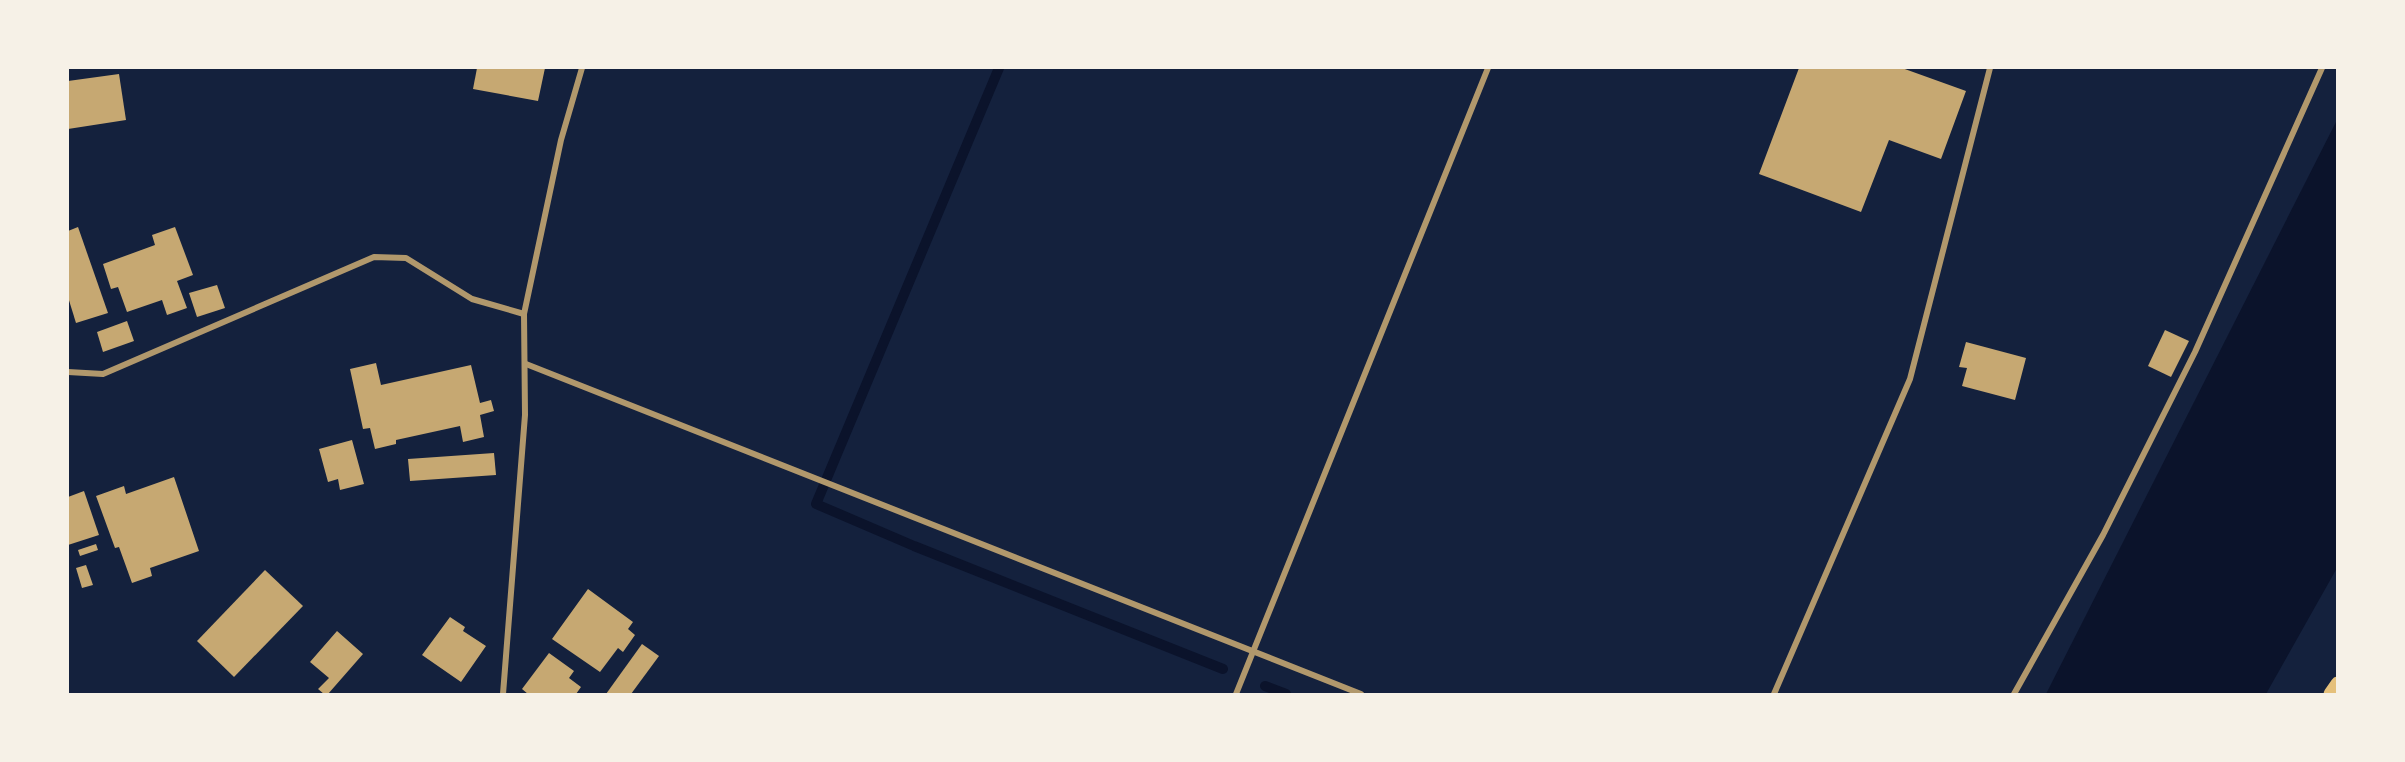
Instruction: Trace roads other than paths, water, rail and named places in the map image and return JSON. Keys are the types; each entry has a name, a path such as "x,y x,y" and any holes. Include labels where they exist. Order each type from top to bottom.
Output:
{"main road":[{"path":"2331,694 2337,684"}],"street":[{"path":"503,694 525,415 524,314 561,140 582,68"},
{"path":"1236,694 1488,68"},
{"path":"1774,694 1910,378 1990,68"},
{"path":"2014,694 2103,534 2195,352 2322,68"},
{"path":"68,372 103,374 374,256 406,258 472,299 524,314"},
{"path":"526,364 1361,694"}],"water":[{"path":"2337,120 2337,568 2266,694 2046,694"}],"waterway":[{"path":"999,68 816,504 914,546 1223,669"},
{"path":"1265,686 1286,694"}]}
